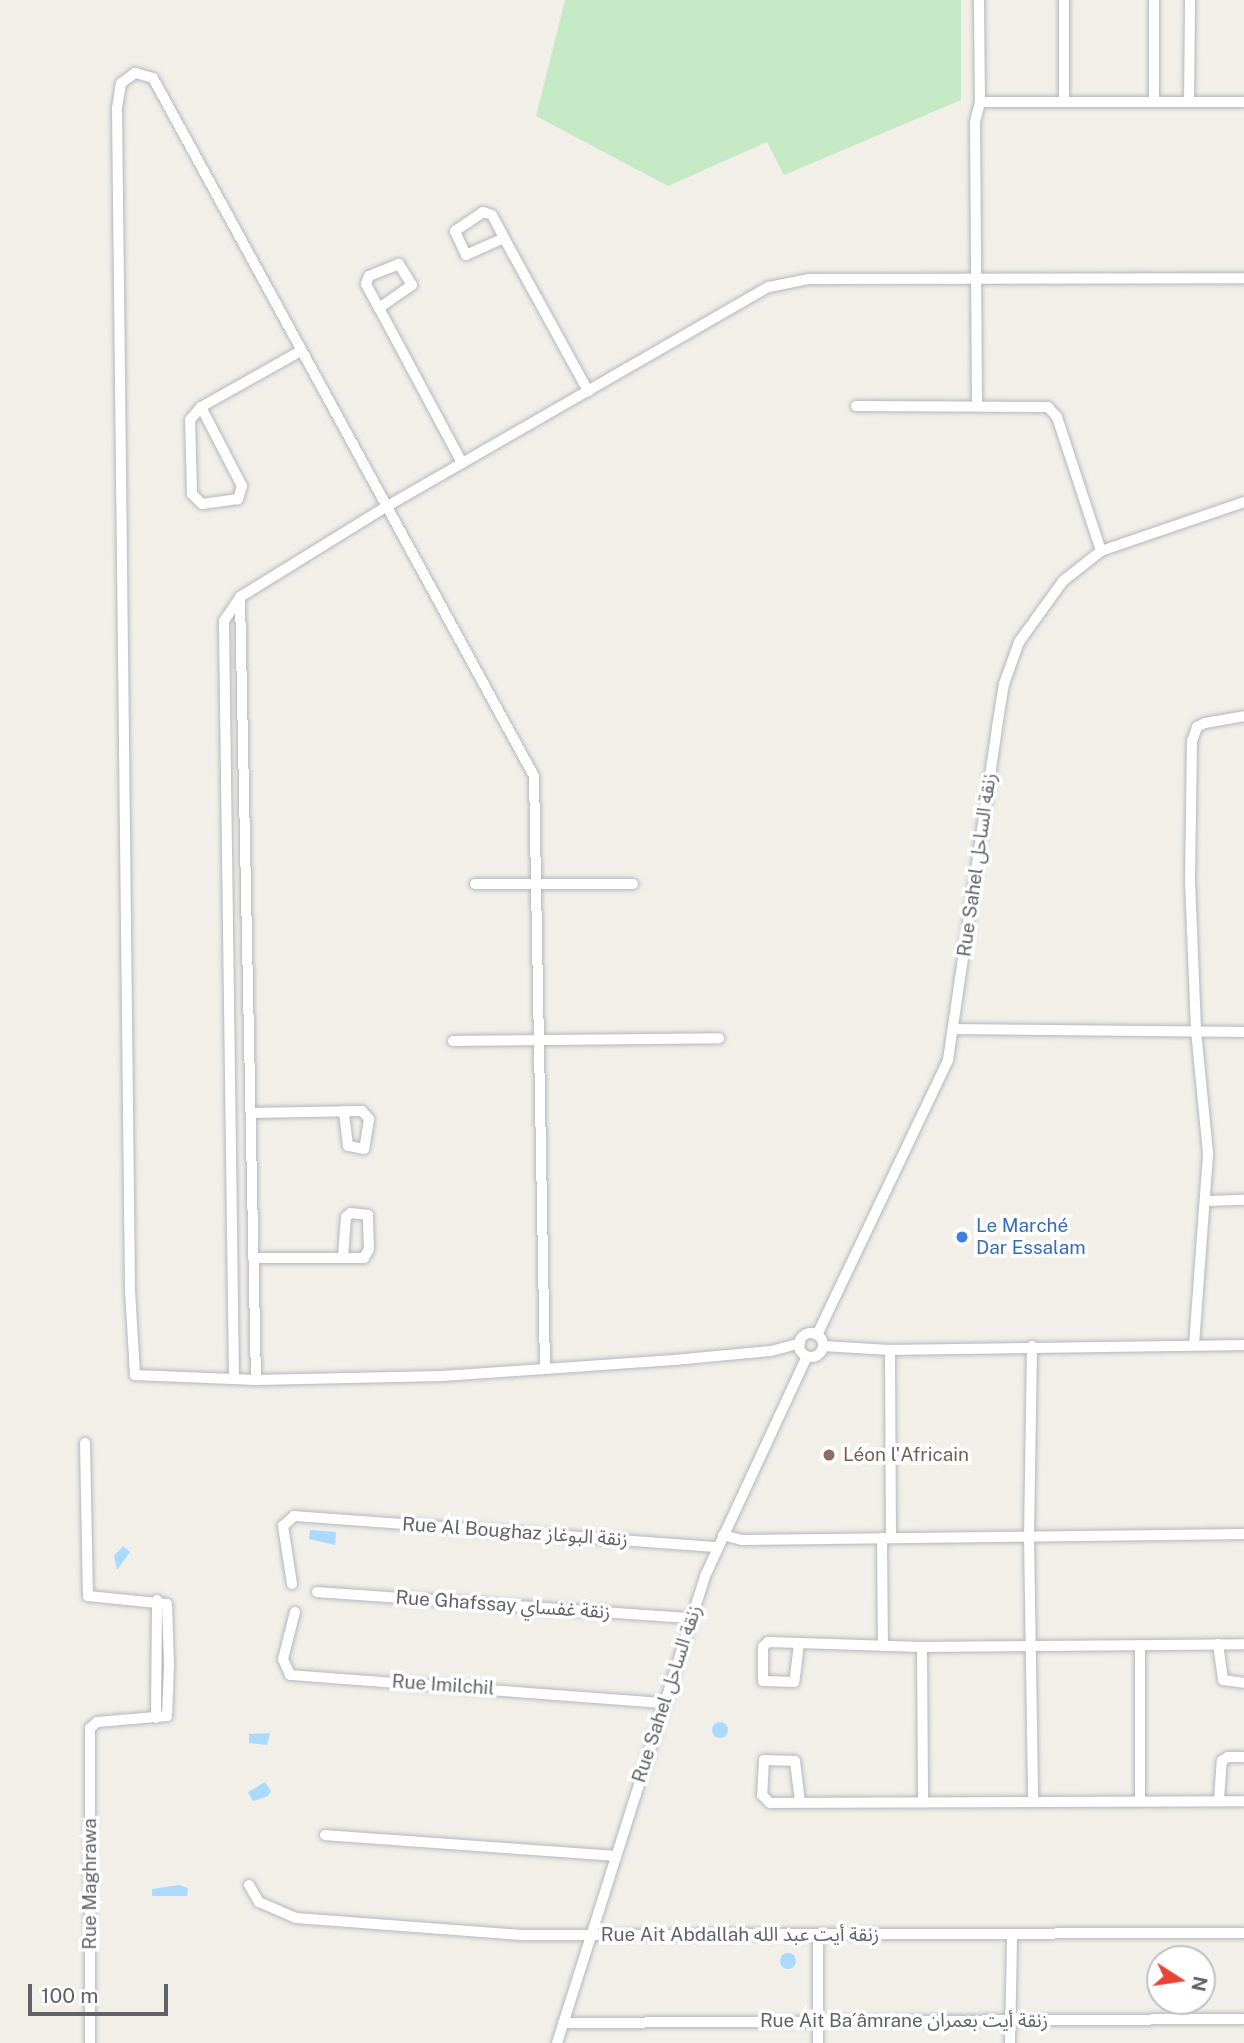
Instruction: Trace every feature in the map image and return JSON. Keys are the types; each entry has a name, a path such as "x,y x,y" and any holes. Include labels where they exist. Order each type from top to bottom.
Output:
{"street":[{"path":"977,405 975,122 980,102 979,0"},
{"path":"1064,0 1064,101"},
{"path":"1154,0 1154,100"},
{"path":"1189,101 1190,0"},
{"path":"545,1369 541,1040 532,769 384,508 153,78 141,73 126,77 118,89 117,108 134,1370 144,1378 256,1380 545,1369 771,1351 800,1343 806,1335 817,1335 823,1346"},
{"path":"980,102 1244,102"},
{"path":"504,238 466,256 455,231 486,212 504,238 588,391"},
{"path":"379,308 412,285 400,264 367,278 379,308 462,463"},
{"path":"234,1380 224,621 240,597 462,463 752,297 786,282 977,278 1244,278"},
{"path":"201,407 242,486 238,499 202,504 192,494 190,420 201,407 299,352"},
{"path":"856,406 1041,405 1053,411 1101,551"},
{"name":"Rue Sahel زنقة الساحل","path":"817,1335 944,1072 953,1029 997,727 1011,661 1051,594 1101,551 1244,502"},
{"path":"240,597 256,1380"},
{"path":"1194,1345 1208,1153 1196,1030 1190,882 1192,741 1197,727 1205,723 1244,716"},
{"path":"475,884 633,884"},
{"path":"953,1029 1244,1032"},
{"path":"453,1041 719,1038"},
{"path":"231,1052 251,1053"},
{"path":"251,1114 344,1111"},
{"path":"1206,1200 1244,1200"},
{"path":"253,1258 362,1259 368,1254 368,1215 351,1213 346,1217 343,1257"},
{"path":"800,1343 807,1356 819,1354 823,1346"},
{"path":"823,1346 890,1350 1244,1345"},
{"path":"1032,1346 1029,1536 1033,1802"},
{"path":"883,1646 890,1350"},
{"name":"Rue Sahel زنقة الساحل","path":"557,2043 690,1618 723,1535 807,1356"},
{"name":"Rue Maghrawa","path":"85,1443 88,1596 157,1600 169,1607 168,1713 156,1718 91,1726 90,2043"},
{"name":"Rue Al Boughaz زنقة البوغاز","path":"292,1584 285,1522 295,1516 718,1547"},
{"path":"723,1535 742,1540 1244,1534"},
{"name":"Rue Ghafssay زنقة غفساي","path":"317,1592 690,1618"},
{"name":"Rue Imilchil","path":"295,1612 283,1659 290,1675 664,1703"},
{"path":"799,1644 794,1682 763,1681 764,1644 799,1644 922,1647 1244,1644"},
{"path":"1218,1644 1223,1680 1244,1683"},
{"path":"1140,1645 1140,1801"},
{"path":"922,1647 923,1801"},
{"path":"1219,1800 1222,1761 1227,1756 1244,1757"},
{"path":"800,1802 795,1761 764,1760 764,1801 800,1802 1244,1801"},
{"path":"325,1835 615,1856"},
{"name":"Rue Ait Abdallah زنقة أيت عبد الله","path":"249,1885 268,1908 305,1919 521,1935 1244,1933"},
{"path":"1010,2043 1012,1934"},
{"path":"818,1936 818,2043"},
{"name":"Rue Ait Ba´âmrane زنقة أيت بعمران","path":"563,2023 1244,2019"}],"green space":[{"path":"565,0 961,0 961,100 784,175 767,142 668,186 536,116"}],"water":[{"path":"310,1530 336,1532 335,1545 309,1539"},
{"path":"123,1546 130,1552 117,1570 114,1556"},
{"path":"717,1722 723,1722 728,1730 726,1736 717,1738 712,1733 712,1727"},
{"path":"270,1733 267,1745 249,1743 249,1734"},
{"path":"265,1782 271,1791 268,1796 253,1801 248,1792"},
{"path":"179,1885 188,1888 187,1896 152,1896 152,1889"},
{"path":"788,1953 794,1955 794,1967 788,1969 782,1967 780,1961 782,1955"}],"place":[{"name":"Le Marché Dar Essalam","path":"962,1237"},
{"name":"Léon l'Africain","path":"829,1455"}]}
